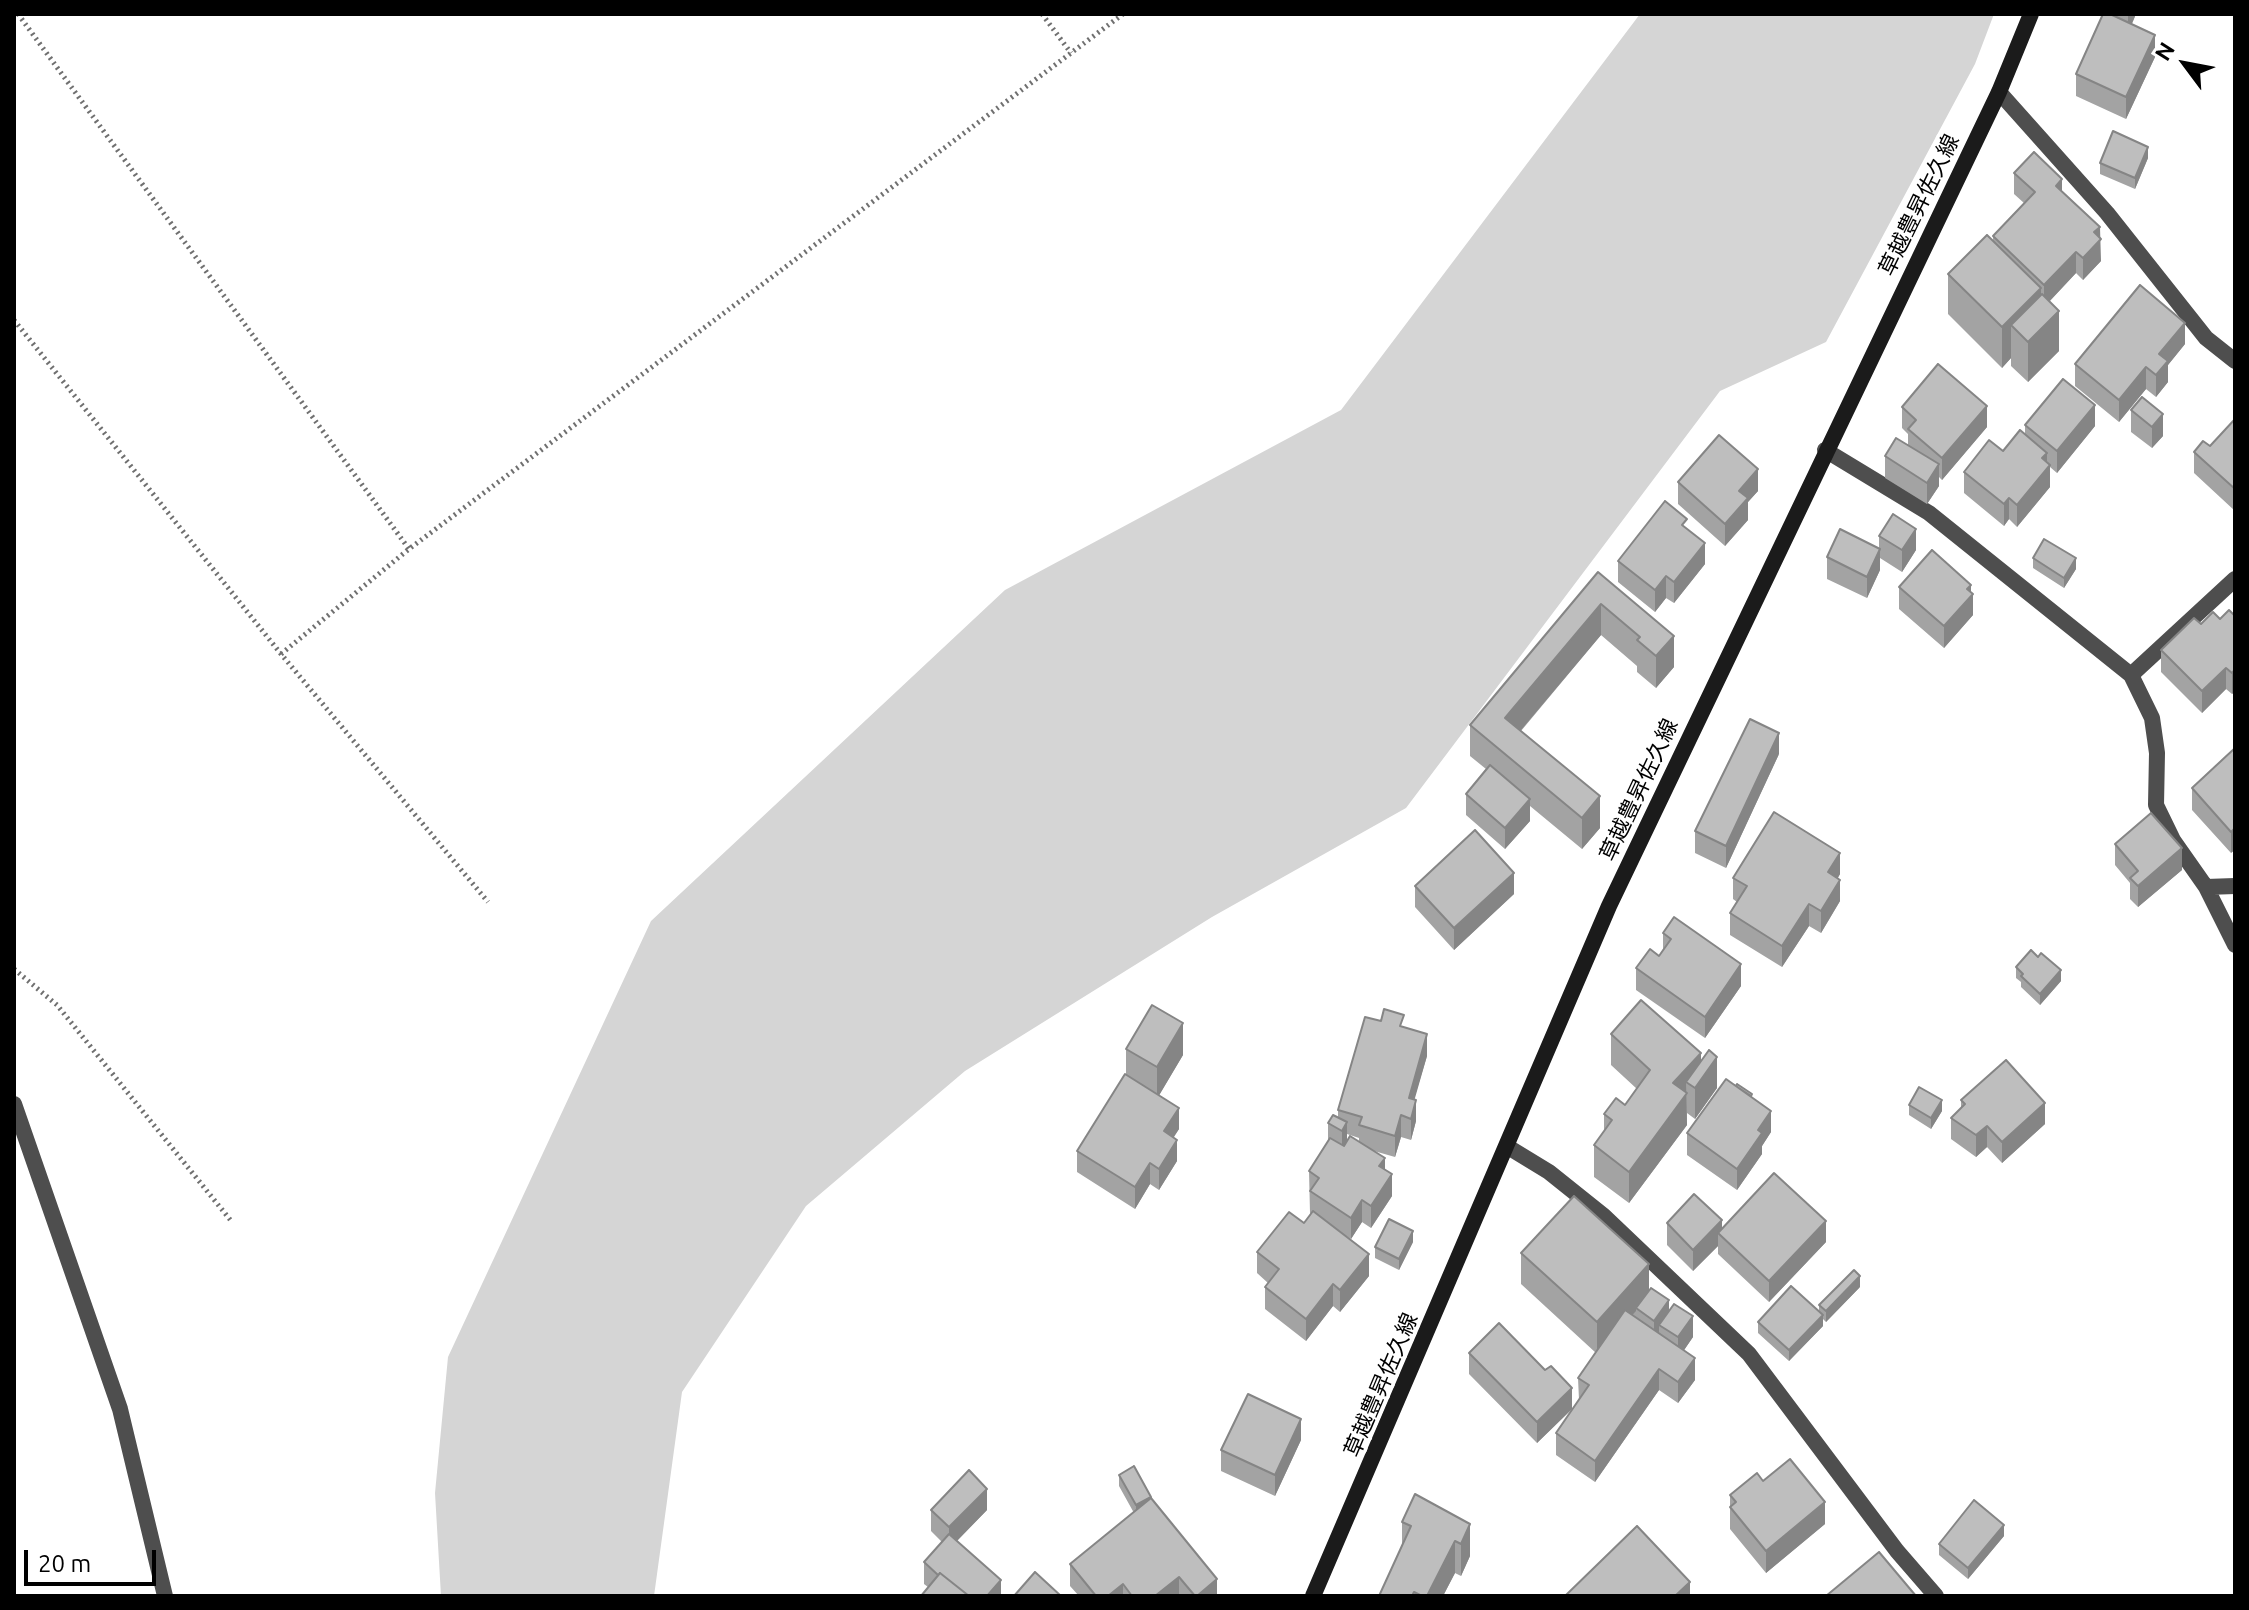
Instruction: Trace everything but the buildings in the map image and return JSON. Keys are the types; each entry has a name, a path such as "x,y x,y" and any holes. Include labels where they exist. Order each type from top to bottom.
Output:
{"main road":[{"name":"草越豊昇佐久線","path":"1313,1596 1609,906 1999,92 2031,14"}],"street":[{"path":"1999,92 2107,213 2206,338 2235,361"},
{"path":"1825,450 1929,513 2131,675 2152,718 2157,753 2156,805 2173,840 2206,887 2235,945"},
{"path":"2131,675 2235,579"},
{"path":"2206,887 2235,886"},
{"path":"14,1104 120,1409 165,1596"},
{"path":"1508,1147 1549,1172 1604,1216 1749,1354 1897,1551 1936,1596"}],"path":[{"path":"18,14 409,549"},
{"path":"1042,14 1071,53"},
{"path":"281,654 409,549 1123,14"},
{"path":"14,320 281,654 488,902"},
{"path":"14,969 57,1005 232,1222"}],"shaded area":[{"path":"1640,14 1994,14 1975,64 1826,342 1720,391 1406,808 1212,917 965,1071 806,1206 682,1392 654,1596 441,1596 435,1493 448,1357 651,921 1005,590 1341,410"}]}
